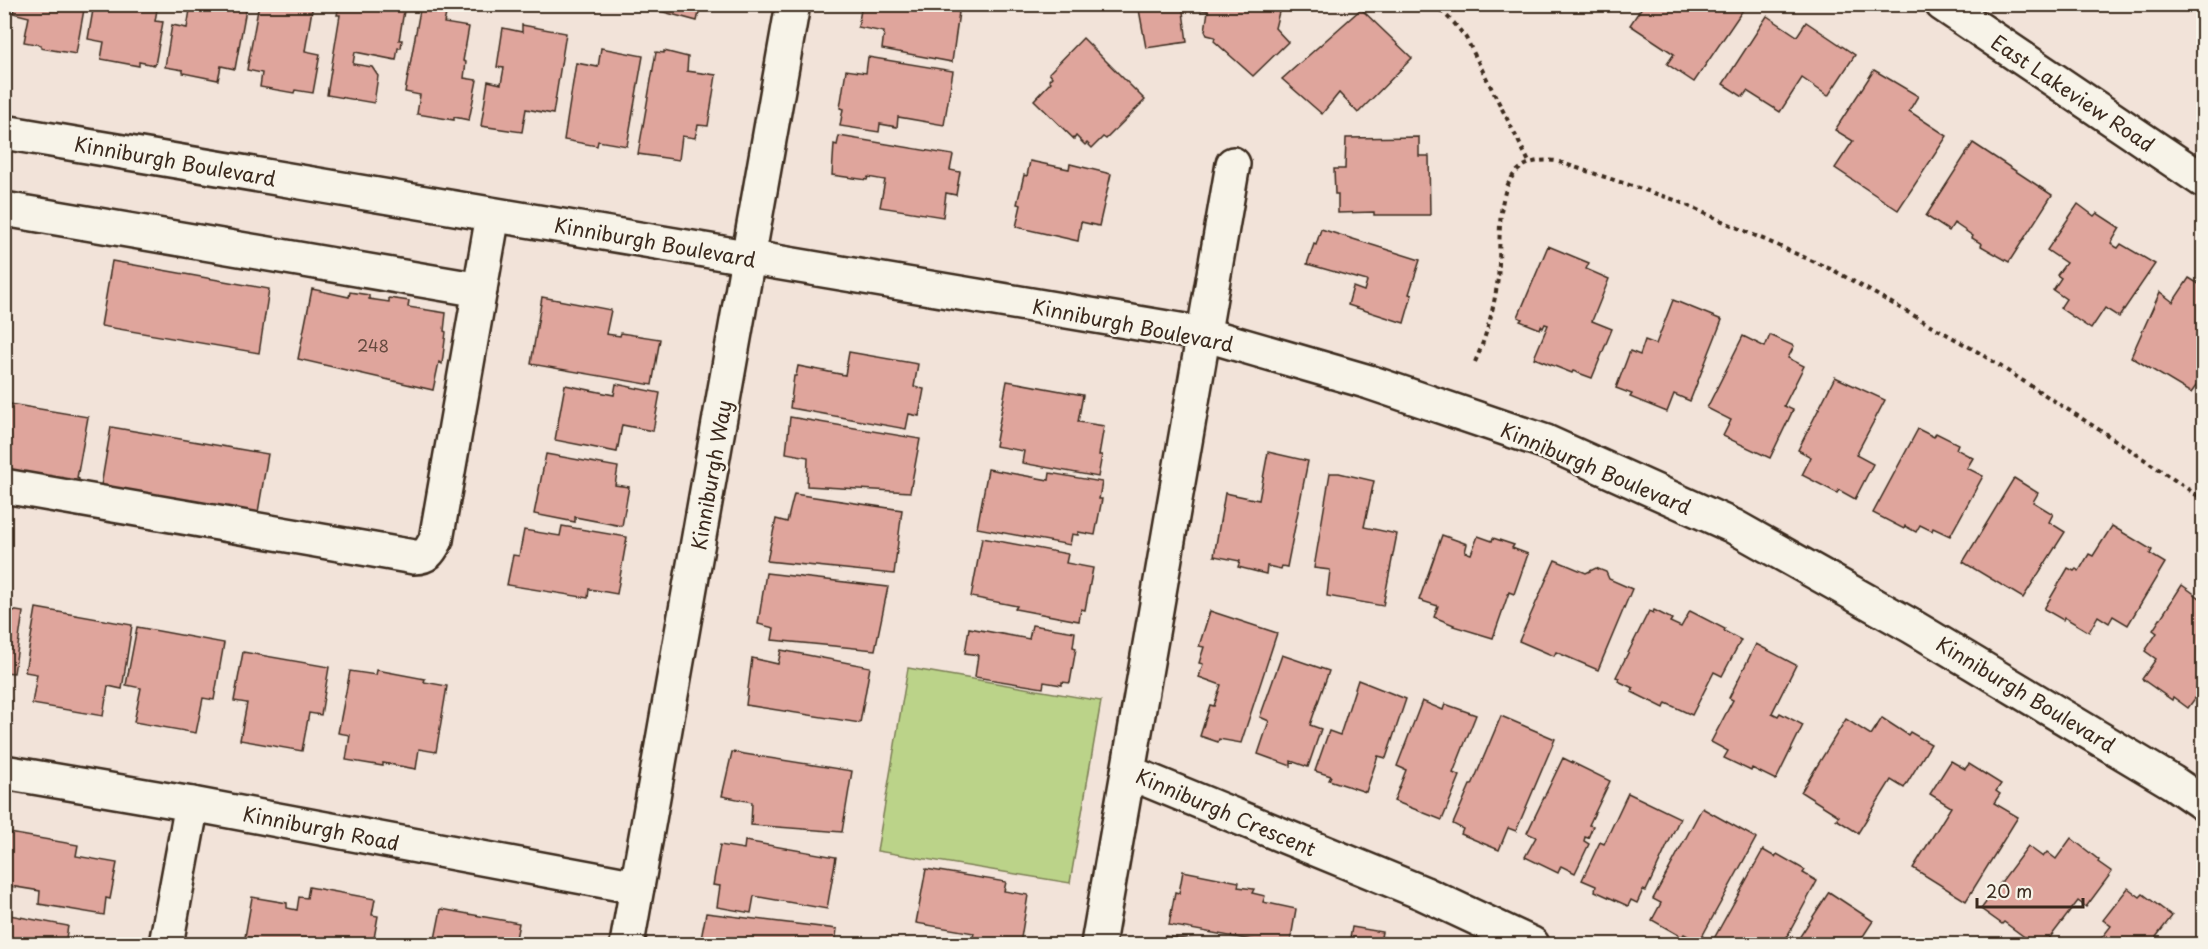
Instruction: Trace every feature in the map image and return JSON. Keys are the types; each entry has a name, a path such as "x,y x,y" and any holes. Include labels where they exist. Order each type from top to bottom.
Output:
{"street":[{"name":"Kinniburgh Way","path":"627,945 793,4"},
{"name":"East Lakeview Road","path":"1942,4 2204,181"},
{"name":"Kinniburgh Boulevard","path":"4,132 1203,334 1369,382 1546,442 1733,526 1923,633 2172,782 2204,804"},
{"name":"Kinniburgh Crescent","path":"1233,164 1128,772 1423,893 1532,945"},
{"path":"4,209 480,290"},
{"path":"4,486 423,557 436,540 493,215"},
{"name":"Kinniburgh Road","path":"4,772 192,804 637,887"},
{"path":"1098,945 1128,772"},
{"path":"166,945 192,804"}],"path":[{"path":"1434,4 1455,23 1466,38 1529,162"},
{"path":"1475,362 1491,320 1498,276 1500,211 1503,193 1512,178 1529,162 1557,161 1675,200 1835,271 1978,352 2113,438 2204,500"}],"green space":[{"path":"908,668 1101,701 1070,883 877,851"}],"building":[{"path":"15,4 85,4 76,54 41,48 41,45 24,42 29,17 13,13"},
{"path":"94,4 158,4 155,21 163,22 155,65 139,62 139,66 101,59 104,42 88,39"},
{"path":"191,4 247,4 235,69 221,66 218,80 165,67 172,25 187,28"},
{"path":"259,4 313,4 305,51 320,54 313,93 295,90 294,93 260,87 262,73 247,70"},
{"path":"364,4 404,11 399,40 402,40 401,48 398,48 396,60 355,52 353,64 372,67 378,76 374,103 327,95 340,15 337,15 339,6"},
{"path":"634,4 701,4 697,21"},
{"path":"862,4 919,4 959,12 952,62 882,49 884,32 858,27"},
{"path":"1138,4 1182,4 1187,42 1146,48"},
{"path":"1202,4 1281,4 1275,28 1288,42 1253,76 1214,41 1215,37 1207,35 1205,31 1208,11 1201,10"},
{"path":"1644,4 1747,4 1694,82 1667,64 1674,54 1630,25"},
{"path":"1361,9 1412,58 1358,113 1339,93 1322,114 1282,79"},
{"path":"420,10 446,14 444,23 469,27 463,61 466,62 464,78 477,80 469,120 417,114 420,95 405,92"},
{"path":"1767,16 1797,36 1806,22 1855,55 1828,96 1802,78 1780,112 1747,91 1743,97 1723,84"},
{"path":"522,25 566,33 553,114 526,109 522,132 481,126 488,81 501,84 504,68 497,67 503,28 522,32"},
{"path":"1083,38 1145,100 1106,139 1103,137 1092,148 1076,136 1074,139 1034,100 1051,82 1049,80 1052,77 1049,73"},
{"path":"601,48 643,56 627,146 598,141 597,146 564,140 576,63 598,67"},
{"path":"664,51 688,57 687,71 716,75 708,126 698,125 695,138 682,136 679,160 638,154 656,52 664,53"},
{"path":"868,57 953,71 944,125 898,117 897,127 880,124 879,132 840,126 843,109 840,108 846,70 866,73"},
{"path":"1874,70 1918,96 1909,111 1947,136 1898,210 1835,168 1853,141 1835,130"},
{"path":"839,136 953,155 950,170 960,172 956,195 946,193 943,217 880,207 885,180 832,175 834,144 837,145"},
{"path":"1419,137 1419,156 1429,156 1430,215 1338,213 1334,169 1345,169 1346,138"},
{"path":"1973,143 2052,195 2009,262 1981,246 1982,244 1972,238 1973,236 1954,223 1949,231 1926,216"},
{"path":"1030,161 1069,169 1070,164 1111,174 1099,226 1081,222 1078,241 1016,227 1021,205 1017,204"},
{"path":"2078,204 2094,216 2097,213 2120,228 2111,243 2116,247 2118,248 2121,244 2155,264 2119,317 2105,308 2091,329 2060,308 2066,299 2053,290 2061,278 2057,275 2066,263 2047,250"},
{"path":"1321,229 1420,260 1409,294 1412,295 1404,323 1348,305 1353,287 1364,291 1367,281 1307,264"},
{"path":"1548,246 1589,263 1586,269 1609,279 1592,321 1612,329 1592,378 1534,358 1548,325 1545,324 1543,328 1541,326 1540,329 1520,321 1522,319 1518,317"},
{"path":"112,261 269,289 259,353 101,326"},
{"path":"2189,278 2204,287 2204,375 2191,393 2131,357 2160,292 2173,302"},
{"path":"312,289 349,297 350,292 369,295 369,299 389,302 389,298 409,301 408,307 446,313 442,364 439,362 433,390 298,359"},
{"path":"542,297 611,310 606,334 620,336 621,333 660,339 652,385 531,364"},
{"path":"1673,300 1722,320 1690,401 1674,394 1667,412 1630,397 1632,394 1616,388 1630,351 1640,355 1645,340 1656,344"},
{"path":"1770,335 1794,346 1788,358 1804,366 1784,406 1793,410 1770,458 1723,436 1731,420 1707,408 1743,336 1765,347"},
{"path":"849,352 918,364 914,387 924,389 919,416 909,414 906,429 790,408 794,376 796,376 798,366 845,375"},
{"path":"1835,377 1885,400 1856,455 1873,464 1855,499 1839,490 1837,493 1802,475 1811,457 1798,450"},
{"path":"1007,381 1083,395 1078,422 1104,426 1098,477 1022,463 1024,451 995,446"},
{"path":"616,384 660,393 653,431 622,425 617,452 555,440 565,385 614,395"},
{"path":"4,403 88,417 77,478 79,479 78,485 4,470"},
{"path":"790,417 920,439 910,492 807,486 808,457 786,453"},
{"path":"111,427 268,454 257,518 130,494 131,491 118,488 117,492 101,486"},
{"path":"1918,429 1934,437 1936,433 1958,444 1956,449 1973,458 1967,468 1983,476 1950,536 1920,525 1916,532 1905,526 1904,529 1873,513"},
{"path":"1268,452 1308,461 1287,567 1282,566 1281,569 1267,566 1266,574 1238,567 1240,561 1214,556 1225,493 1259,500"},
{"path":"546,454 618,467 615,485 629,487 622,526 575,517 575,522 534,514"},
{"path":"988,469 1049,480 1050,473 1102,482 1099,499 1102,499 1095,535 1078,532 1078,535 1072,534 1070,545 977,528"},
{"path":"1330,473 1374,481 1364,527 1397,534 1383,606 1327,596 1330,570 1314,568"},
{"path":"2014,478 2038,493 2033,502 2053,514 2049,522 2065,532 2023,598 1963,562"},
{"path":"794,494 902,510 894,574 767,561 776,519 787,522"},
{"path":"562,526 627,537 617,594 589,589 588,598 507,585 513,555 519,556 524,530 560,536"},
{"path":"2112,526 2152,550 2150,554 2165,563 2128,625 2113,616 2109,623 2098,616 2089,632 2064,617 2063,620 2044,609 2068,568 2079,571 2089,554 2093,556"},
{"path":"1442,535 1467,544 1465,552 1471,554 1478,536 1514,545 1512,548 1528,554 1514,594 1509,592 1493,638 1453,626 1434,617 1438,606 1419,600"},
{"path":"982,538 1068,554 1066,563 1093,568 1085,610 1081,609 1079,621 1015,609 1017,606 971,597"},
{"path":"1555,560 1586,573 1596,568 1606,572 1609,579 1632,589 1598,670 1556,652 1554,656 1519,641"},
{"path":"766,573 888,587 875,650 772,640 774,628 758,624"},
{"path":"2182,585 2204,601 2204,686 2188,708 2142,679 2156,659 2145,651 2157,633 2153,630"},
{"path":"36,608 132,625 122,689 108,686 103,716 32,704 37,674 25,672"},
{"path":"4,609 23,612 14,673 4,672"},
{"path":"1654,610 1672,619 1670,622 1681,627 1690,611 1741,640 1722,676 1714,672 1692,715 1666,703 1664,708 1632,692 1633,688 1618,681 1619,678 1616,677 1649,611 1653,613"},
{"path":"1210,611 1277,633 1241,743 1219,739 1218,742 1200,736 1210,705 1214,706 1221,685 1199,677 1203,664 1199,663 1204,647 1199,646"},
{"path":"1032,625 1075,632 1073,647 1076,648 1070,683 1062,682 1062,685 1044,682 1043,688 975,677 978,655 965,653 969,628 1029,639"},
{"path":"137,627 224,643 214,700 203,698 196,733 134,722 141,688 126,685"},
{"path":"1756,644 1796,665 1772,713 1778,716 1780,713 1803,725 1776,780 1724,758 1728,751 1711,742 1733,700 1729,698"},
{"path":"781,650 870,667 860,723 746,705 752,658 778,664"},
{"path":"243,652 329,667 321,715 309,713 302,751 240,740 247,703 234,701"},
{"path":"1282,655 1329,671 1310,725 1321,729 1308,767 1291,761 1291,766 1258,754 1269,721 1260,717"},
{"path":"377,670 425,679 424,682 447,686 436,752 419,749 416,769 346,760 350,735 338,733 350,671 376,675"},
{"path":"1358,680 1406,699 1386,758 1378,756 1366,792 1329,780 1331,776 1315,771 1329,731 1340,735"},
{"path":"1422,701 1443,710 1445,704 1476,715 1453,773 1460,776 1442,820 1394,801 1406,770 1397,766"},
{"path":"1501,716 1555,739 1516,831 1508,828 1499,850 1461,834 1463,829 1453,824"},
{"path":"1882,718 1908,735 1910,732 1931,744 1904,788 1891,780 1858,833 1836,819 1839,816 1801,792 1846,719 1871,735"},
{"path":"732,752 852,771 842,832 751,825 752,802 722,796"},
{"path":"1563,758 1610,781 1589,825 1593,826 1588,838 1585,837 1584,841 1589,844 1575,873 1561,866 1558,873 1525,857 1536,837 1527,833"},
{"path":"1951,761 1965,769 1969,764 2001,784 1996,791 2000,794 1994,803 2018,817 1966,901 1913,868 1951,807 1930,794"},
{"path":"1628,793 1680,818 1646,891 1643,890 1637,903 1631,900 1628,906 1595,891 1596,886 1582,880 1600,842 1604,844"},
{"path":"1702,808 1756,838 1699,942 1684,934 1682,937 1652,920 1661,903 1653,899"},
{"path":"4,832 78,845 76,856 117,863 110,899 106,898 104,915 39,904 40,891 4,885"},
{"path":"2071,838 2112,872 2086,907 2078,901 2045,944 2034,944 2004,922 2002,924 1981,909 2028,846 2043,857 2047,852 2056,859"},
{"path":"745,841 836,857 827,909 754,896 751,913 717,907 720,886 713,885 720,845 744,849"},
{"path":"1763,850 1775,857 1777,854 1805,870 1803,873 1817,881 1783,944 1772,938 1769,944 1711,944"},
{"path":"926,869 1006,882 1004,891 1028,895 1020,944 972,941 974,933 916,923"},
{"path":"1183,871 1239,882 1238,887 1254,889 1252,893 1265,896 1263,902 1296,909 1290,944 1273,944 1169,925 1175,892 1179,893"},
{"path":"309,887 375,899 372,915 378,916 373,944 262,944 253,943 254,939 245,937 252,897 287,903 287,908 297,910 299,897 307,898"},
{"path":"2128,888 2140,897 2143,894 2172,916 2156,937 2163,944 2097,944 2111,926 2103,920"},
{"path":"1829,892 1873,921 1858,944 1795,944"},
{"path":"441,909 519,923 515,944 434,944"},
{"path":"706,913 837,929 835,944 700,944"},
{"path":"4,914 68,926 66,938 83,941 83,944 4,944"},
{"path":"1352,927 1382,932 1381,937 1394,939 1394,944 1349,944"},
{"path":"1165,936 1214,944 1164,944"},
{"path":"1898,938 1908,944 1894,944"}]}
